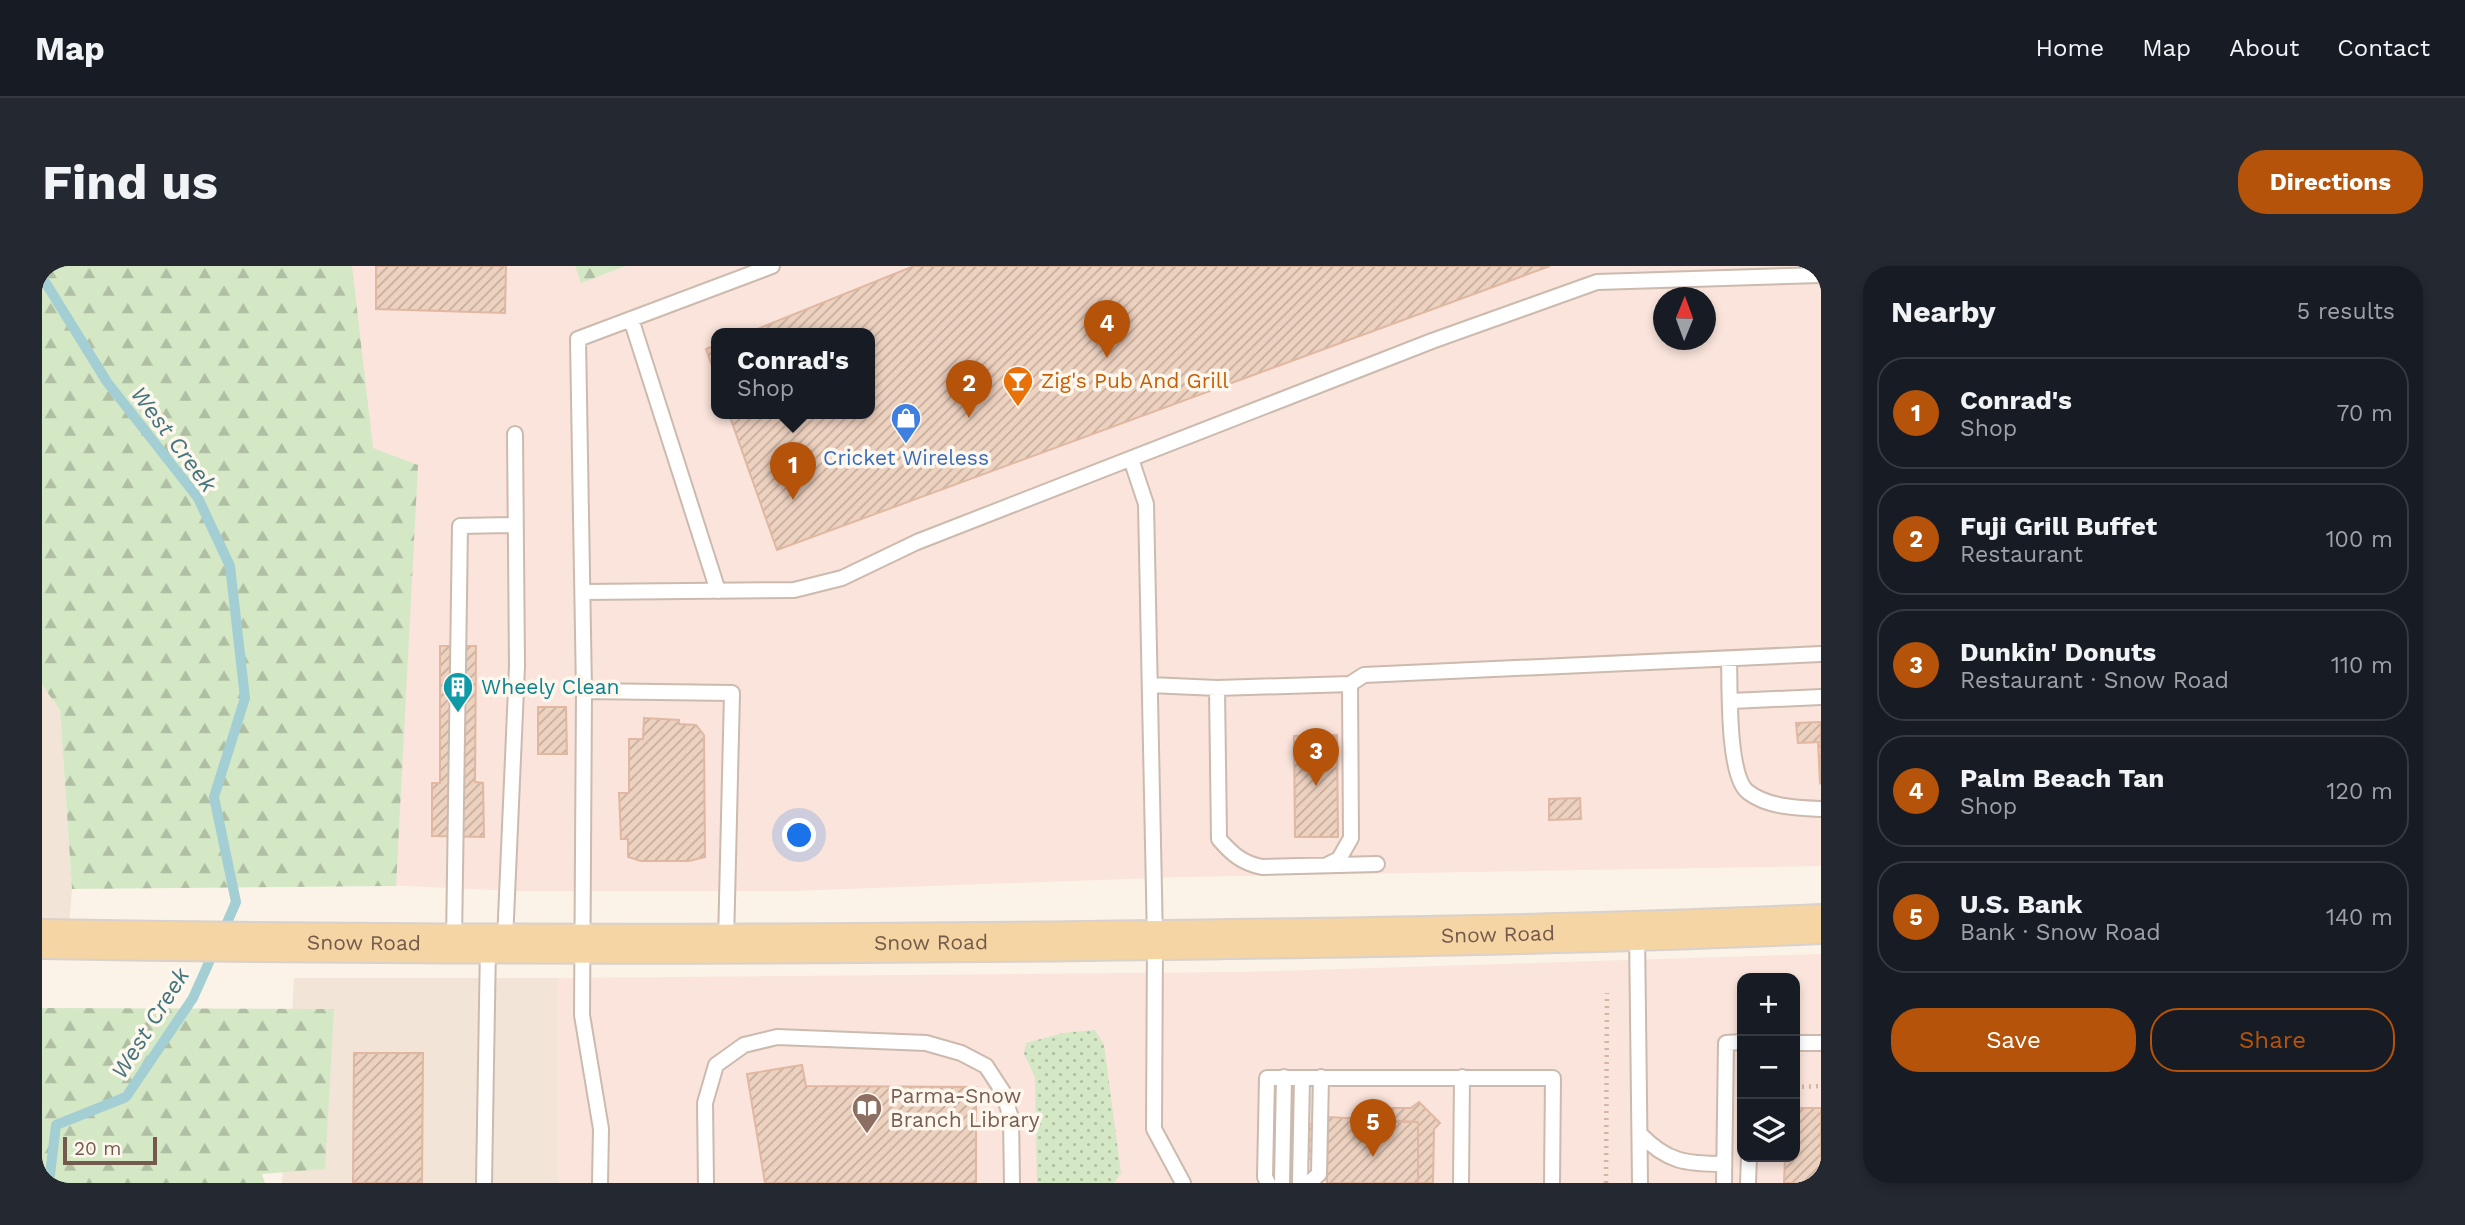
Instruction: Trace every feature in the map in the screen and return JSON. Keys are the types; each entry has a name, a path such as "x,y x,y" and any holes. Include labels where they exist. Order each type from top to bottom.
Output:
{"main road":[{"name":"Snow Road","path":"42,939 581,946 1346,939 1821,924"}],"lane":[{"path":"600,1183 601,1129 582,1015 584,691 578,339 772,266"},
{"path":"583,592 794,590 842,578 917,542 1432,341 1597,282 1821,275"},
{"path":"631,319 718,591"},
{"path":"482,945 517,666 515,433"},
{"path":"1131,459 1146,504 1154,940 1154,1129 1183,1183"},
{"path":"484,1183 482,945 460,526 516,525"},
{"path":"1150,685 1217,688 1350,684 1364,676 1821,654"},
{"path":"1729,659 1736,772 1745,791 1766,802 1821,809"},
{"path":"1326,865 1339,859 1351,838 1350,684"},
{"path":"1217,688 1219,839 1247,864 1262,867 1377,864"},
{"path":"584,691 732,693 726,944"},
{"path":"1731,701 1821,697"},
{"path":"1637,929 1640,1183"},
{"path":"706,1183 705,1103 716,1065 744,1045 777,1037 926,1043 961,1053 986,1066 1003,1092 1011,1118 1012,1183"},
{"path":"1724,1183 1726,1042 1737,1042"},
{"path":"1800,1042 1821,1043"},
{"path":"1268,1183 1265,1177 1267,1077 1553,1078 1552,1183"},
{"path":"1282,1183 1284,1077"},
{"path":"1309,1183 1320,1174 1321,1077"},
{"path":"1461,1183 1462,1077"},
{"path":"1300,1183 1302,1078"},
{"path":"1640,1134 1658,1153 1691,1164 1724,1164"},
{"path":"1748,1183 1749,1162"}],"path":[{"path":"1606,1183 1607,993"},
{"path":"1800,1087 1821,1086"}],"shaded area":[{"path":"306,266 575,266 582,282 626,266 1821,266 1821,866 1182,877 791,891 517,891 362,884"},
{"path":"42,685 60,710 72,889 68,940 42,939"},
{"path":"1821,954 1821,1183 557,1183 557,978 1243,972"},
{"path":"294,978 557,978 557,1183 282,1183"}],"green space":[{"path":"42,266 352,266 373,448 418,465 396,886 72,889 60,710 42,685"},
{"path":"575,266 626,266 581,283"},
{"path":"42,1008 334,1009 325,1169 262,1174 265,1183 42,1183"},
{"path":"1095,1030 1104,1045 1121,1173 1114,1183 1037,1183 1035,1077 1024,1054 1026,1043 1063,1033"}],"building":[{"path":"376,266 506,266 505,313 376,309"},
{"path":"914,266 1550,266 777,550 731,419 875,419 875,328 760,328"},
{"path":"711,347 711,363 706,349"},
{"name":"Wheely Clean","path":"440,646 476,646 475,782 483,783 484,837 432,836 432,783 440,783"},
{"path":"538,707 566,707 567,754 538,754"},
{"path":"644,718 679,720 679,724 696,725 704,735 705,857 689,861 641,861 628,857 628,839 621,839 619,793 629,793 629,739 643,739"},
{"path":"1821,722 1821,742 1798,743 1796,723"},
{"path":"1337,735 1338,837 1295,837 1294,736"},
{"path":"1818,742 1821,742 1820,783"},
{"path":"1580,798 1581,819 1549,820 1549,799"},
{"path":"354,1053 423,1053 422,1183 353,1183"},
{"name":"Parma-Snow Branch Library","path":"802,1065 806,1086 976,1087 976,1183 765,1183 747,1074"},
{"path":"1419,1102 1440,1123 1434,1129 1433,1183 1418,1183 1418,1122 1372,1122 1371,1118 1366,1118 1366,1108 1411,1108"},
{"path":"1800,1108 1821,1108 1821,1183 1784,1183 1785,1162 1800,1162"},
{"path":"1328,1117 1418,1122 1418,1183 1327,1183"},
{"path":"1285,1124 1327,1125 1327,1159 1285,1159"}],"waterway":[{"name":"West Creek","path":"42,277 107,382 198,498 230,566 245,698 214,797 236,902 223,932"},
{"name":"West Creek","path":"49,1183 56,1125 126,1097 193,998 215,949"}],"place":[{"name":"Palm Beach Tan","path":"1107,358"},
{"name":"Zig's Pub And Grill","path":"1018,408"},
{"name":"Fuji Grill Buffet","path":"969,418"},
{"name":"Cricket Wireless","path":"906,445"},
{"name":"Conrad's","path":"793,500"},
{"name":"Wheely Clean","path":"458,714"},
{"name":"Dunkin' Donuts","path":"1316,786"},
{"name":"Parma-Snow Branch Library","path":"867,1135"},
{"name":"U.S. Bank","path":"1373,1157"}]}
